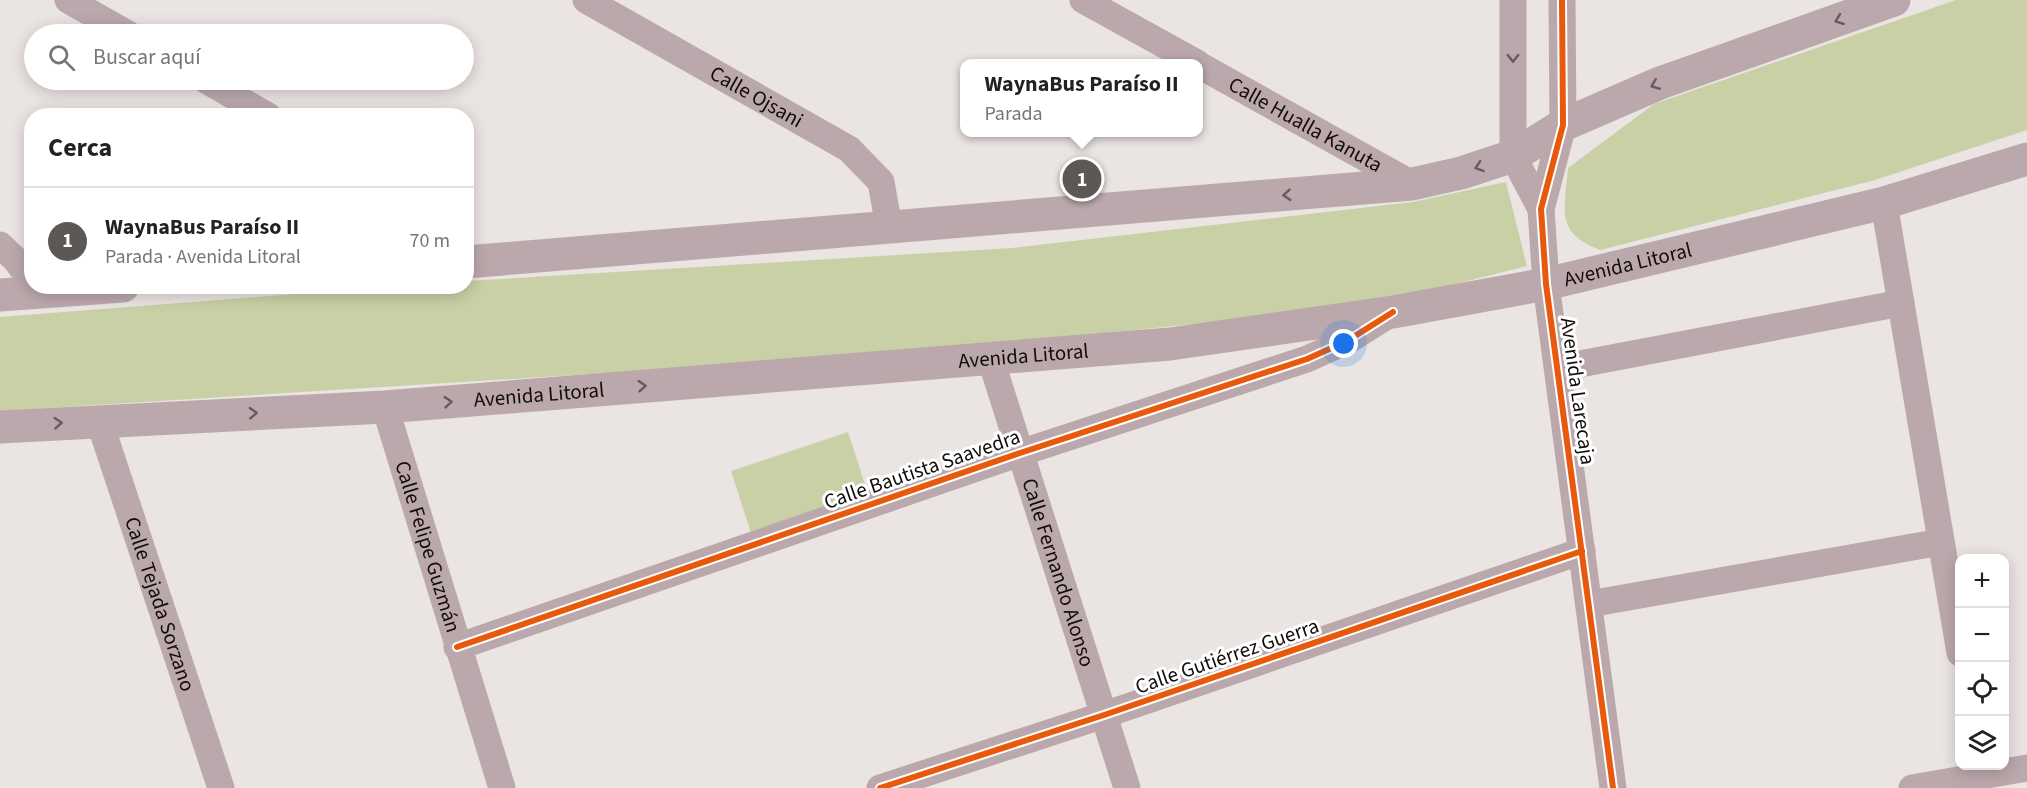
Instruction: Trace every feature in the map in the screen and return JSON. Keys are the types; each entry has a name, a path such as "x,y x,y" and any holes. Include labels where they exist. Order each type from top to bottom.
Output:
{"main road":[{"path":"474,261 1412,184 1461,173 1513,156 1563,124 1660,83 1894,0"},
{"name":"Avenida Litoral","path":"0,427 99,420 385,407 1170,344 1394,312 1546,284 1884,203 2027,159"},
{"path":"0,295 24,290"}],"street":[{"path":"68,0 110,24"},
{"name":"Calle Ojsani","path":"586,0 849,149 881,182 889,227"},
{"name":"Calle Hualla Kanuta","path":"1083,0 1189,59"},
{"name":"Avenida Larecaja","path":"1513,0 1513,156 1542,209"},
{"name":"Avenida Larecaja","path":"1562,0 1563,124 1542,209 1546,284 1559,368 1613,788"},
{"name":"Calle Hualla Kanuta","path":"1203,67 1412,184"},
{"path":"223,90 254,108"},
{"path":"1884,203 1955,628"},
{"path":"0,245 24,271"},
{"path":"1559,368 1901,303"},
{"name":"Calle Bautista Saavedra","path":"457,647 1020,453 1308,359 1347,341 1394,312"},
{"name":"Calle Fernando Alonso","path":"990,357 1127,788"},
{"name":"Calle Felipe Guzmán","path":"385,407 502,788"},
{"name":"Calle Tejada Sorzano","path":"99,420 221,788"},
{"path":"1589,604 1941,542"},
{"name":"Calle Gutiérrez Guerra","path":"880,788 1104,715 1582,551"},
{"path":"1912,788 2027,768"}],"green space":[{"path":"1956,0 2027,0 2027,130 1875,180 1600,250 1575,236 1569,227 1565,207 1568,168 1654,104"},
{"path":"1506,182 1527,266 1416,294 1204,323 1015,342 751,364 0,411 0,317 296,294 474,294 474,281 1012,248 1413,202"},
{"path":"848,432 872,506 755,545 731,471"}],"cycle path":[{"path":"1562,0 1563,125 1541,209 1546,284 1613,788"},
{"path":"457,647 1020,453 1307,359 1347,341 1393,312"},
{"path":"880,788 1104,715 1582,551"}],"place":[{"name":"WaynaBus Paraíso II","path":"1082,179"}]}
